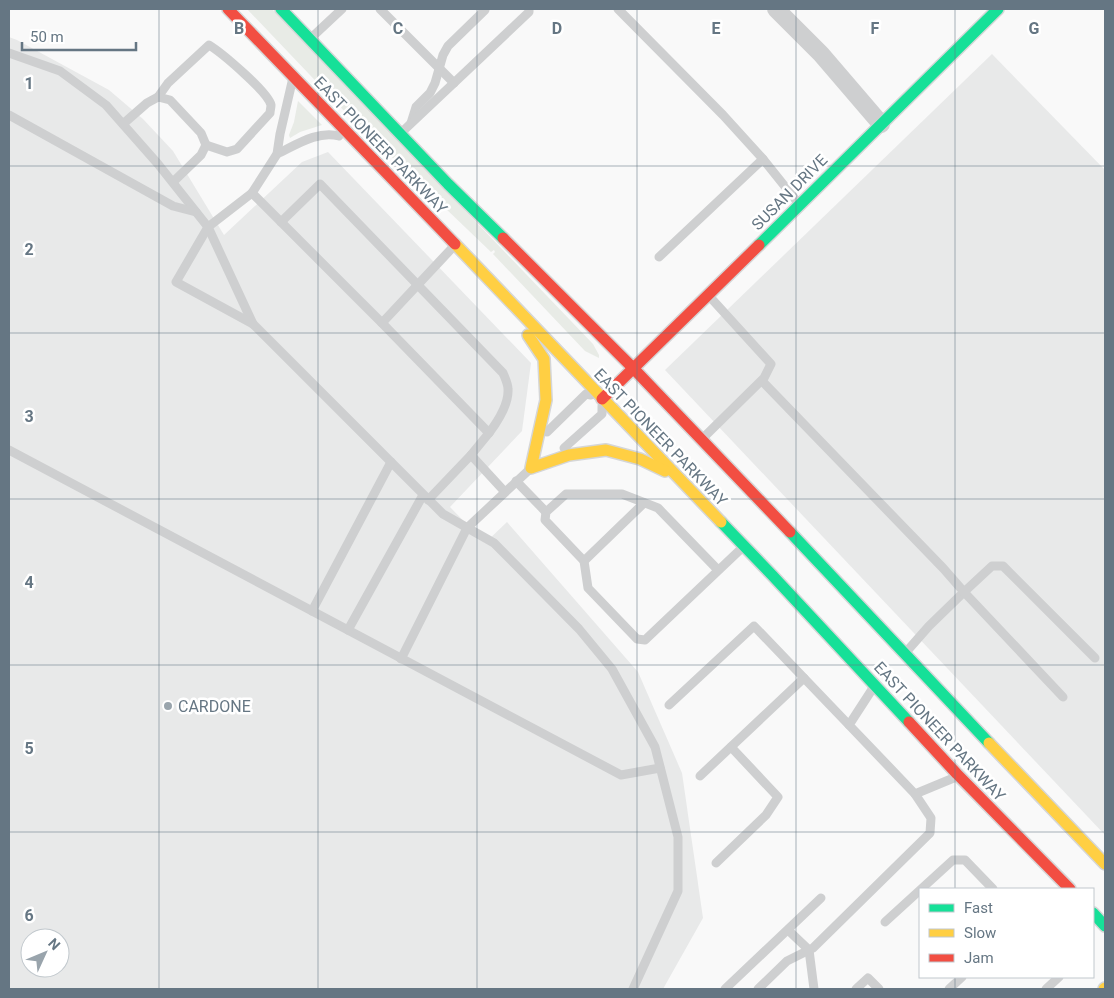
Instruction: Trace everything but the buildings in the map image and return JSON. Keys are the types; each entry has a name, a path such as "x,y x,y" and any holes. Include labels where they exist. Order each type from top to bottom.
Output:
{"main road":[{"name":"EAST PIONEER PARKWAY","path":"228,9 456,244 744,546 1062,887"},
{"name":"EAST PIONEER PARKWAY","path":"281,9 400,134 633,368 1105,864"},
{"name":"SUSAN DRIVE","path":"602,399 998,9"},
{"path":"499,290 544,359 546,400 531,468"},
{"path":"531,468 569,455 606,450 640,459 677,477"},
{"path":"1094,914 1105,926"}],"street":[{"path":"776,9 821,54 881,124"}],"lane":[{"path":"310,39 342,9"},
{"path":"380,9 454,83"},
{"path":"400,134 530,9"},
{"path":"618,9 723,115 800,204"},
{"path":"411,123 416,107 430,93 435,83 448,46 485,10"},
{"path":"123,124 147,103 158,97 168,83 210,45 221,52 264,94 271,105 270,113 236,149 227,152 206,145 201,133 170,100 158,97"},
{"path":"9,53 60,71 106,105 158,164 208,228 253,324"},
{"path":"292,77 276,154 252,193 208,228 176,282 253,324 442,514 494,543 579,629 612,669 655,747 678,837 678,891 633,989"},
{"path":"9,115 173,206 196,212"},
{"path":"276,154 313,137 332,134 354,140"},
{"path":"172,182 201,155 206,145"},
{"path":"659,257 763,159"},
{"path":"281,222 320,184 503,373 508,389 501,415 489,433 470,456 426,497 348,630"},
{"path":"252,193 489,433"},
{"path":"382,323 456,244"},
{"path":"702,440 762,381 771,364 708,295"},
{"path":"762,381 1063,697"},
{"path":"401,658 467,528 531,468 556,455 602,414 602,399 586,394 542,437 531,468"},
{"path":"9,450 621,775 660,768"},
{"path":"470,456 505,492"},
{"path":"312,611 391,462"},
{"path":"516,481 546,512"},
{"path":"718,570 658,508 622,494 566,494 546,512 545,520 584,561 588,588 637,639 645,640 744,546"},
{"path":"584,561 644,503"},
{"path":"904,653 929,626 992,566 1003,566 1095,658"},
{"path":"669,705 754,626 915,794 931,818 930,833 813,948 787,961 758,989"},
{"path":"700,776 804,678"},
{"path":"849,725 875,685"},
{"path":"716,863 766,815 778,797 731,747"},
{"path":"915,794 959,776"},
{"path":"922,888 953,860 965,860 992,888"},
{"path":"885,922 919,891"},
{"path":"724,989 821,898"},
{"path":"788,930 809,950 814,989"},
{"path":"856,989 868,978 879,989"},
{"path":"949,989 961,978"},
{"path":"1046,989 1058,978"}],"shaded area":[{"path":"247,9 272,9 593,344 599,358 585,351 493,254 494,250 491,252 349,116"},
{"path":"9,37 109,90 143,119 173,151 224,235 302,162 328,152 531,363 522,431 450,507 485,543 507,522 638,672 682,773 703,918 663,989 9,989"},
{"path":"992,54 1105,170 1105,835 665,370"},
{"path":"298,101 322,125 300,132 290,138 289,135 294,122"}],"traffic: fast":[{"path":"281,9 448,184 503,238"},
{"path":"759,245 998,9"},
{"path":"721,522 909,722"},
{"path":"790,532 989,743"},
{"path":"1094,914 1105,926"}],"traffic: slow":[{"path":"455,244 721,522"},
{"path":"528,335 544,359 546,400 531,468 569,455 606,450 640,459 665,471"},
{"path":"989,743 1105,864"}],"traffic: jam":[{"path":"228,9 455,244"},
{"path":"503,238 633,368 790,532"},
{"path":"602,399 759,245"},
{"path":"909,722 957,774 1069,888"}],"place":[{"name":"CARDONE","path":"168,706"}]}
